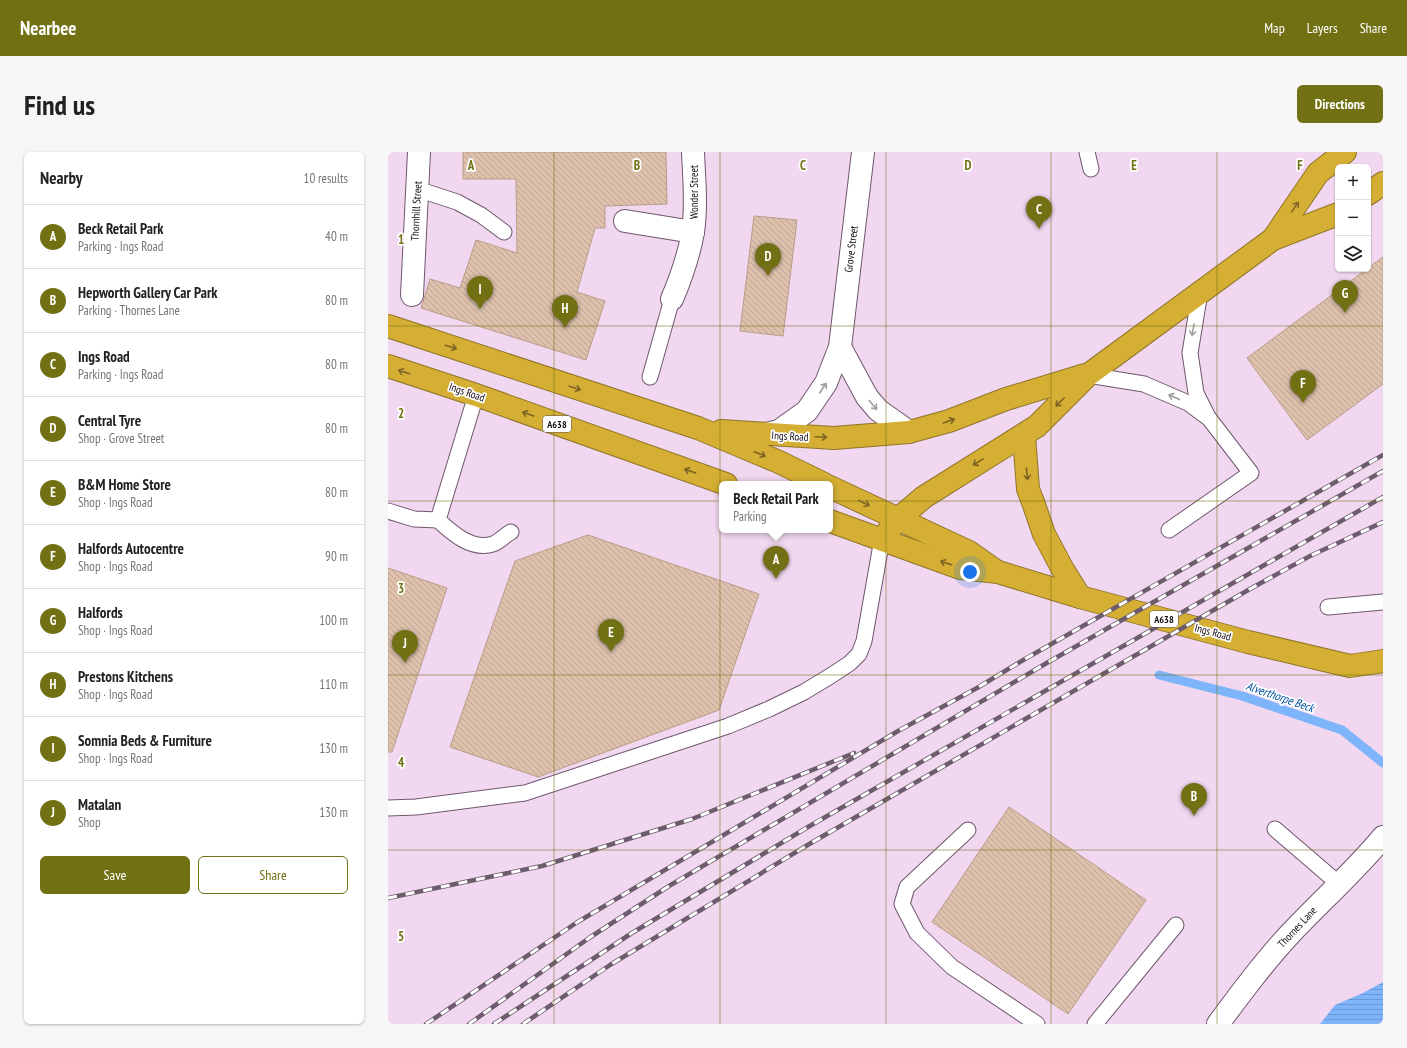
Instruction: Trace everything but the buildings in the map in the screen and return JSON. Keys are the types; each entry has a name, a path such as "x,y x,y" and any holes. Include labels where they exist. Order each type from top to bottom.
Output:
{"highway":[{"name":"Ings Road","path":"1273,239 1318,173 1345,152"},
{"path":"1371,192 1383,183"},
{"name":"Ings Road","path":"882,539 898,519 924,497 983,459 1024,436 1037,426 1088,375 1273,239 1335,215"},
{"name":"Ings Road","path":"388,326 698,428 779,462 818,481"},
{"name":"Ings Road","path":"388,366 476,395 719,482"},
{"name":"Ings Road","path":"698,428 761,435 834,438 909,432 949,421 1006,399 1088,375"},
{"path":"1024,436 1028,489 1047,540 1080,597"},
{"name":"Ings Road","path":"833,488 969,552 998,572"},
{"name":"Ings Road","path":"833,522 960,568 998,572 1080,597 1248,642 1350,666 1383,661"},
{"name":"A638","path":"1350,666 1383,678"}],"street":[{"name":"Thornhill Street","path":"412,295 419,152"},
{"name":"Wonder Street","path":"672,299 681,277 693,232 695,198 694,152"},
{"name":"Grove Street","path":"761,435 779,431 807,411 826,383 840,347 863,152"},
{"name":"Wonder Street","path":"625,221 693,232"},
{"path":"840,347 867,397 878,410 909,432"},
{"name":"Thornes Lane","path":"1218,1024 1258,971 1292,931 1367,856 1383,837"}],"lane":[{"path":"1087,152 1091,169"},
{"path":"417,189 457,202 481,215 504,232"},
{"path":"1169,530 1251,473 1208,417 1196,393 1190,353 1200,292"},
{"path":"650,377 672,299"},
{"path":"1088,375 1144,384 1188,404 1208,417"},
{"path":"438,520 476,395"},
{"path":"388,511 414,519 438,520 459,538 480,546 493,544 511,532"},
{"path":"388,808 416,807 524,793 728,726 769,709 804,692 850,663 859,654 864,641 882,539"},
{"path":"1328,607 1383,602"},
{"path":"1275,829 1339,884"},
{"path":"968,830 907,887 902,904 917,933 952,967 1037,1024"},
{"path":"1095,1024 1176,925"}],"water":[{"path":"1383,982 1383,1024 1320,1024 1335,1005 1363,993"}],"waterway":[{"name":"Alverthorpe Beck","path":"1159,675 1242,696 1342,730 1383,763"}],"railway":[{"path":"426,1024 576,923 898,731 977,688 1025,659 1383,455"},
{"path":"469,1024 589,938 669,886 1045,664 1383,471"},
{"path":"494,1024 632,933 808,827 1383,497"},
{"path":"523,1024 610,965 811,843 1250,589 1310,556 1383,522"},
{"path":"388,898 542,866 692,819 854,753"}],"place":[{"name":"Ings Road","path":"1039,229"},
{"name":"Central Tyre","path":"768,276"},
{"name":"Somnia Beds & Furniture","path":"480,309"},
{"name":"Halfords","path":"1345,313"},
{"name":"Prestons Kitchens","path":"565,328"},
{"name":"Halfords Autocentre","path":"1303,403"},
{"name":"Beck Retail Park","path":"776,579"},
{"name":"B&M Home Store","path":"611,652"},
{"name":"Matalan","path":"405,663"},
{"name":"Hepworth Gallery Car Park","path":"1194,816"}]}
